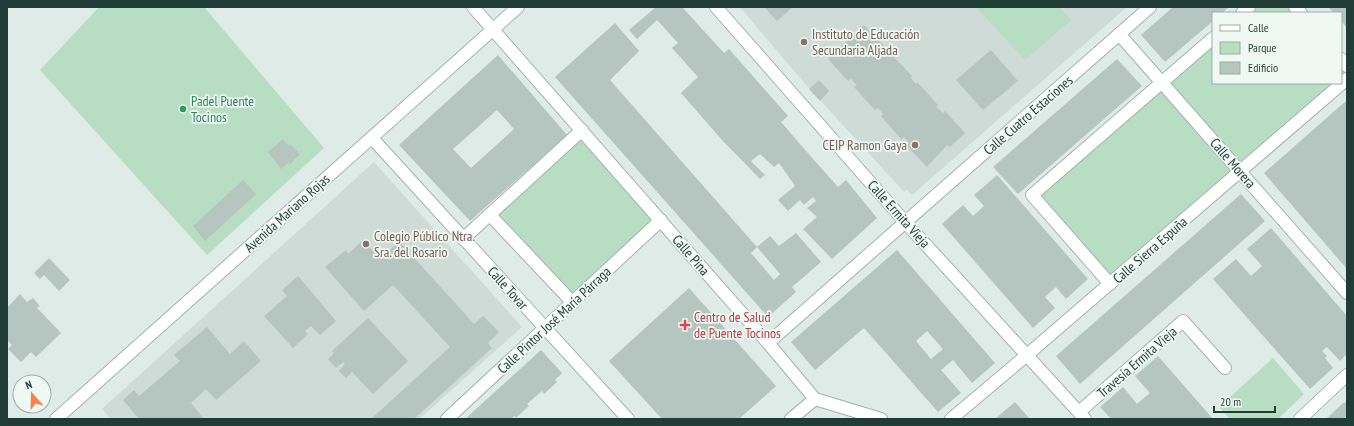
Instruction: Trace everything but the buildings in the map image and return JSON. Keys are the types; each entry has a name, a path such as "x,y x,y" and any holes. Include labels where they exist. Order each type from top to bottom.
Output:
{"street":[{"name":"Calle Pina","path":"473,7 661,220 815,399"},
{"name":"Avenida Mariano Rojas","path":"56,419 518,7"},
{"name":"Calle Ermita Vieja","path":"716,7 906,222 1082,416"},
{"name":"Calle Cuatro Estaciones","path":"906,222 1150,7"},
{"name":"Calle Morera","path":"1119,34 1347,293"},
{"path":"1110,284 1032,194 1212,39"},
{"name":"Calle Sierra Espuña","path":"951,419 1028,355 1341,84"},
{"path":"463,239 582,130"},
{"name":"Calle Tovar","path":"372,138 628,419"},
{"path":"490,215 573,303"},
{"name":"Calle Pintor José María Párraga","path":"447,419 661,220"},
{"path":"768,343 906,222"},
{"name":"Travesía Ermita Vieja","path":"1082,416 1183,321 1226,368"},
{"path":"1300,419 1347,375"},
{"path":"791,419 815,399 861,415 881,419"}],"shaded area":[{"name":"CEIP Ramon Gaya","path":"740,7 1127,7 912,195 907,190 904,192 799,77"},
{"name":"Colegio Público Ntra. Sra. del Rosario","path":"374,162 522,327 419,419 111,419 102,409"}],"green space":[{"name":"Padel Puente Tocinos","path":"99,7 204,7 324,148 207,255 40,70"},
{"path":"976,7 1059,7 1071,20 1025,60"},
{"path":"1249,7 1295,7 1300,12 1243,12"},
{"path":"1212,39 1212,84 1341,84 1110,284 1032,195"},
{"path":"1342,60 1347,66 1347,79 1342,83"},
{"path":"582,130 661,220 573,303 490,215"},
{"path":"1273,358 1304,394 1278,419 1230,419 1219,407"}],"place":[{"name":"Instituto de Educación Secundaria Aljada","path":"804,42"},
{"name":"Padel Puente Tocinos","path":"183,109"},
{"name":"CEIP Ramon Gaya","path":"915,145"},
{"name":"Colegio Público Ntra. Sra. del Rosario","path":"366,244"},
{"name":"Centro de Salud de Puente Tocinos","path":"685,325"}]}
